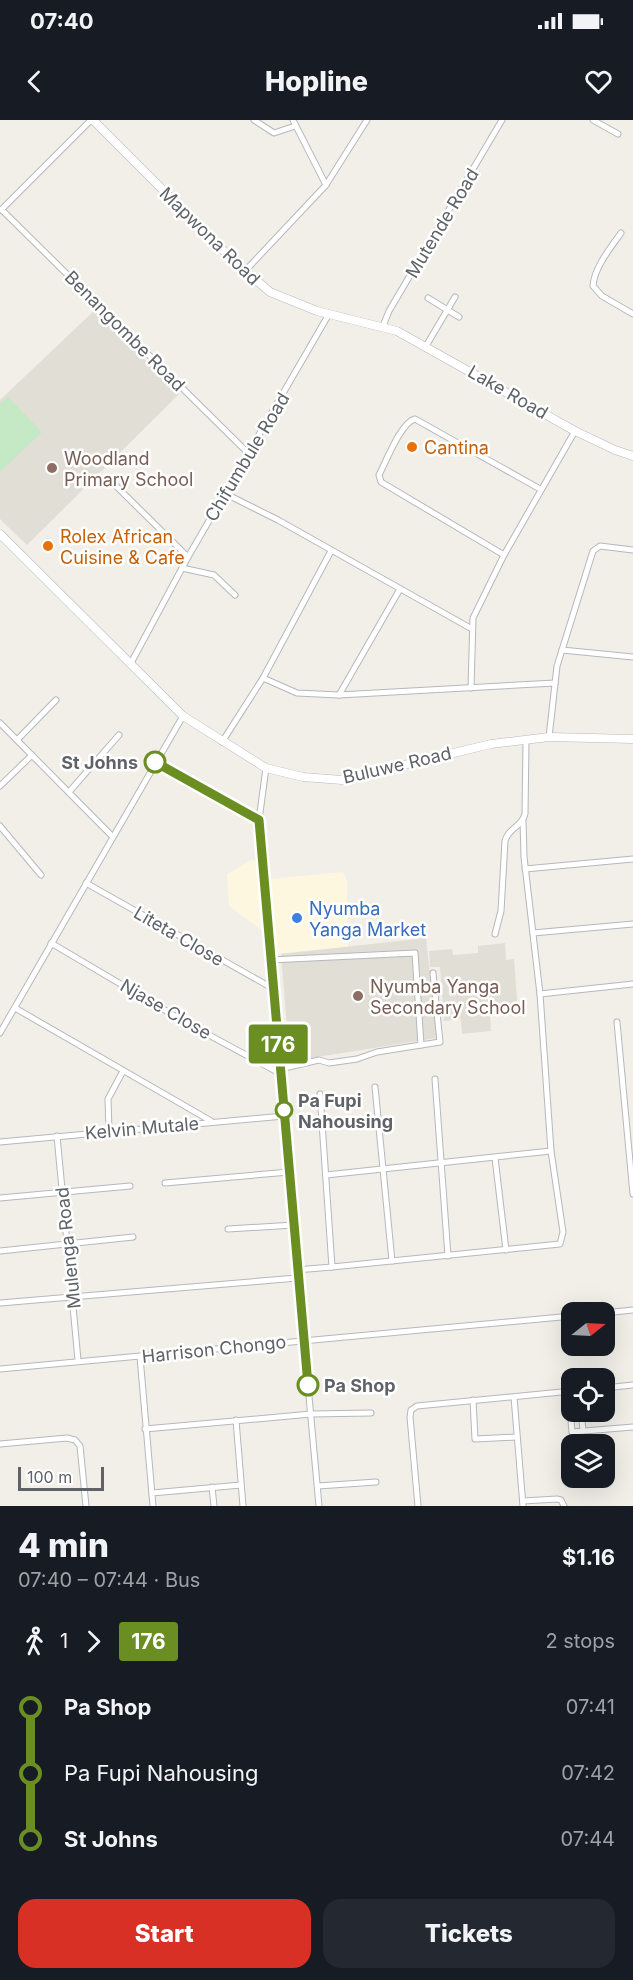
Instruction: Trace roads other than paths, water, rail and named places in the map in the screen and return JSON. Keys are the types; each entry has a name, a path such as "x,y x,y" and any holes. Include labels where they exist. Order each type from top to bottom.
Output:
{"street":[{"path":"1,211 92,120"},
{"name":"Mapwona Road","path":"92,120 245,271 280,297 329,314 383,326"},
{"path":"254,120 274,133 294,123 326,185"},
{"path":"245,271 326,185 367,120"},
{"name":"Mutende Road","path":"383,326 389,311 502,120"},
{"path":"593,120 618,134"},
{"name":"Benangombe Road","path":"1,211 248,453"},
{"path":"621,233 609,249 593,286 602,296 633,314"},
{"path":"426,346 455,297"},
{"path":"428,298 459,317"},
{"name":"Chifumbule Road","path":"131,663 188,557 329,314"},
{"name":"Lake Road","path":"383,326 426,346 575,431 633,456"},
{"path":"504,555 381,482 379,475 393,447 407,423 415,419 540,489"},
{"path":"471,688 473,618 540,489 575,431"},
{"path":"112,482 188,557"},
{"path":"226,494 472,628"},
{"name":"Buluwe Road","path":"0,534 183,716 266,768 303,777 342,780 376,774 441,754 491,744 526,741 549,736 633,739"},
{"path":"549,736 555,683 562,650 595,549 603,546 633,550"},
{"path":"222,742 263,678 331,551"},
{"path":"182,568 214,575 235,595"},
{"path":"339,695 400,589"},
{"path":"562,650 633,657"},
{"path":"263,678 293,692 339,695 555,683"},
{"path":"17,740 56,700"},
{"path":"0,1033 111,836 183,716"},
{"path":"0,723 111,836"},
{"path":"69,792 119,735"},
{"path":"296,1270 553,1247 560,1244 563,1239 551,1151 540,994 525,869 523,821 527,794 526,741"},
{"path":"0,786 32,755"},
{"path":"154,762 259,820"},
{"path":"266,768 259,820 296,1270 319,1506"},
{"path":"495,934 501,912 505,841 510,831 523,821"},
{"path":"0,826 41,875"},
{"path":"525,869 633,859"},
{"name":"Liteta Close","path":"86,883 272,988"},
{"path":"533,933 633,924"},
{"name":"Njase Close","path":"51,943 185,1022 281,1071"},
{"path":"270,960 415,953 421,1045"},
{"path":"281,1071 319,1060 329,1063 357,1059 377,1052 440,1042 433,973"},
{"path":"540,994 633,984"},
{"path":"15,1008 211,1122"},
{"path":"616,1022 633,1194"},
{"path":"109,1131 108,1099 123,1071"},
{"path":"435,1079 448,1256"},
{"path":"375,1087 392,1261"},
{"path":"320,1094 332,1267"},
{"name":"Kelvin Mutale","path":"0,1142 284,1116"},
{"name":"Mulenga Road","path":"57,1136 78,1360"},
{"path":"326,1175 551,1151"},
{"path":"495,1158 506,1250"},
{"path":"165,1183 289,1172"},
{"path":"0,1198 130,1186"},
{"path":"228,1230 294,1225"},
{"path":"0,1251 133,1238"},
{"path":"0,1304 297,1278"},
{"path":"615,1312 633,1310"},
{"name":"Harrison Chongo","path":"0,1369 561,1317"},
{"path":"140,1357 153,1506"},
{"path":"615,1387 633,1385"},
{"path":"418,1506 411,1410 417,1406 561,1392"},
{"path":"514,1397 523,1504 557,1498 564,1506"},
{"path":"473,1400 475,1439 516,1437"},
{"path":"145,1429 311,1414 371,1413"},
{"path":"236,1420 243,1506"},
{"path":"571,1422 570,1431 633,1427"},
{"path":"582,1422 583,1430"},
{"path":"0,1444 67,1438 75,1440 80,1446 86,1506"},
{"path":"318,1486 376,1482"},
{"path":"152,1493 241,1485"},
{"path":"212,1488 214,1506"}],"place":[{"name":"Cantina","path":"412,447"},
{"name":"Woodland Primary School","path":"52,468"},
{"name":"Rolex African Cuisine & Cafe","path":"48,546"},
{"name":"St Johns","path":"155,762"},
{"name":"Nyumba Yanga Market","path":"297,918"},
{"name":"Nyumba Yanga Secondary School","path":"358,996"},
{"name":"Pa Fupi Nahousing","path":"284,1110"},
{"name":"Pa Shop","path":"308,1385"}]}
